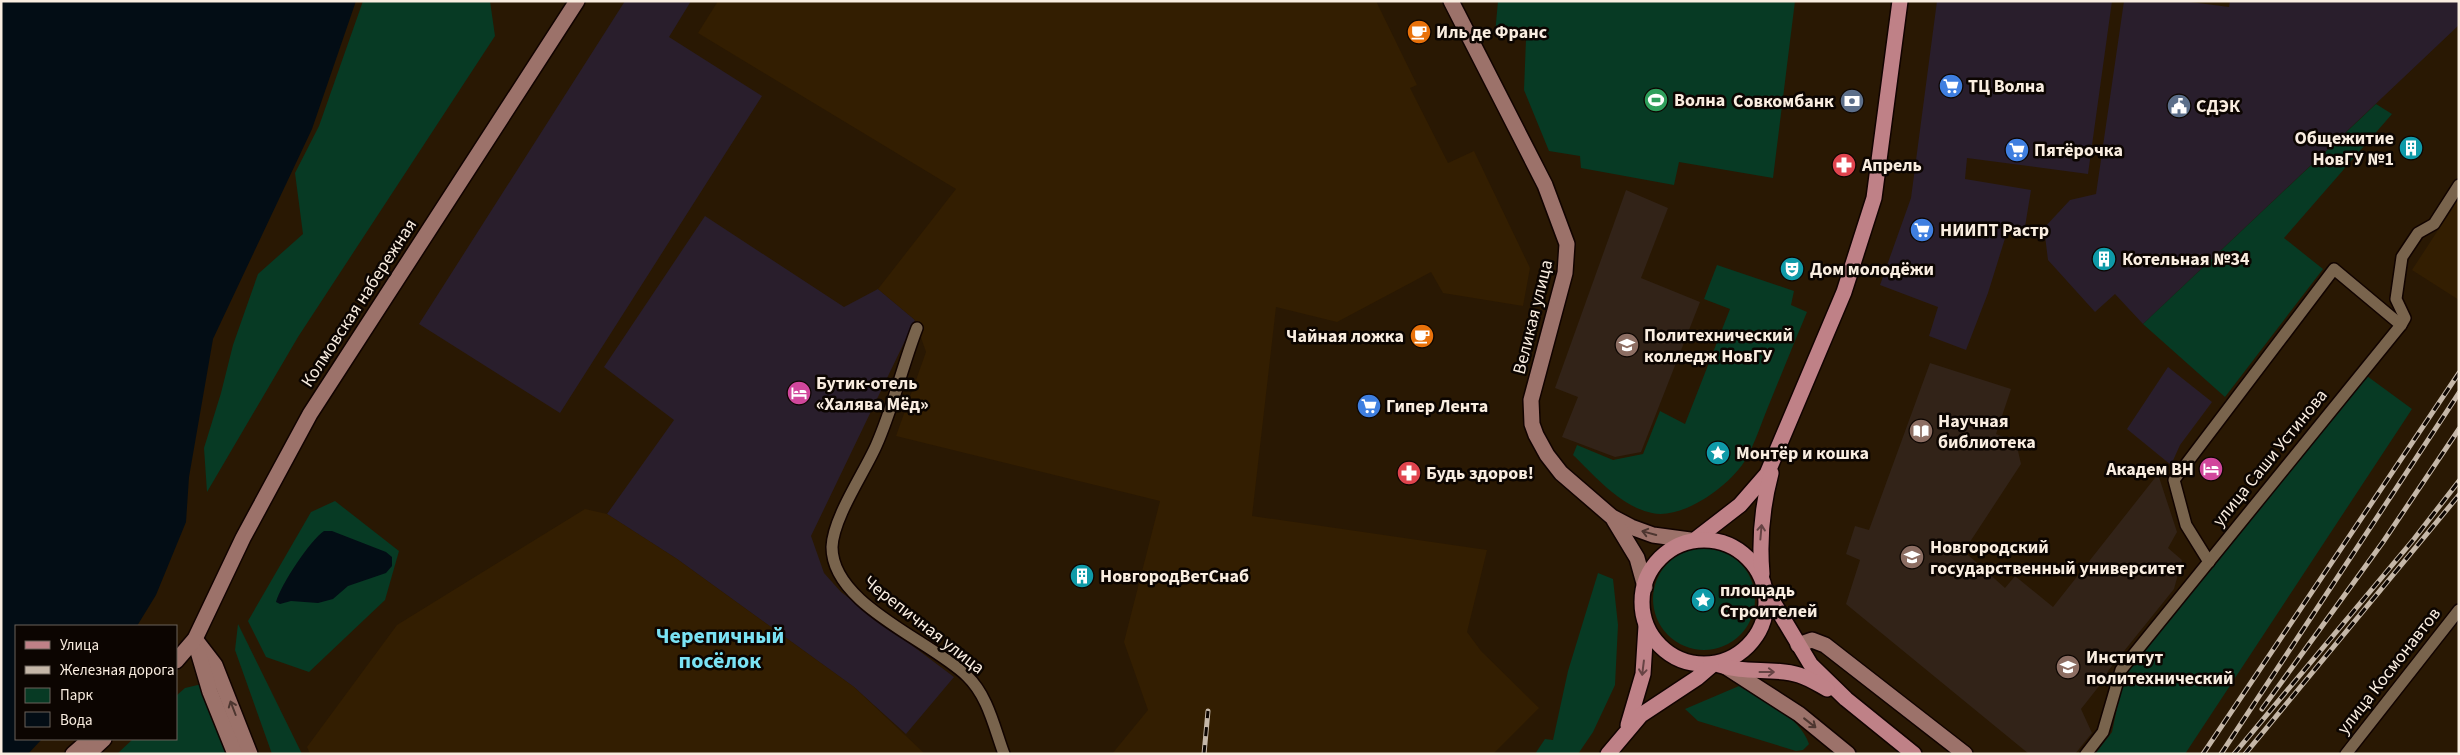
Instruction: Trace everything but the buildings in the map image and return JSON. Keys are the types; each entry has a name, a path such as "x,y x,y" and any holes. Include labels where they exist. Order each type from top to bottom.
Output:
{"main road":[{"name":"Колмовская набережная","path":"178,658 195,639 244,538 310,414 577,1"},
{"name":"Великая улица","path":"1451,1 1545,184 1567,244 1565,273 1531,400 1532,424 1541,446 1557,469 1581,493 1612,517"},
{"path":"1645,587 1649,572 1664,553 1674,546 1693,540 1745,500 1761,483 1774,462 1844,292 1872,208 1900,1"},
{"path":"1608,754 1627,729 1651,707 1739,654 1755,636 1764,616 1766,596 1763,583 1760,538 1762,515 1774,462"},
{"path":"1612,517 1647,533 1693,540 1719,540 1732,545 1751,560 1810,665 1846,699 1914,754"},
{"path":"1612,517 1634,551 1645,587 1646,620 1643,674 1627,729"},
{"path":"1646,620 1654,640 1672,656 1684,661 1798,674 1846,699"},
{"path":"195,639 210,692 235,754"},
{"path":"195,639 215,665 250,754"},
{"path":"1798,645 1812,640 1825,645 1965,754"},
{"path":"1719,666 1782,703 1830,738 1848,754"},
{"path":"73,754 89,740"},
{"path":"88,754 103,740"}],"street":[{"path":"2209,562 2186,526 2174,480 2334,270 2401,325 2405,318 2396,299 2402,257 2418,233 2434,224 2459,185"},
{"name":"улица Саши Устинова","path":"2086,754 2103,732 2121,670 2401,325"},
{"name":"Черепичная улица","path":"917,328 876,446 852,493 836,531 832,545 833,558 837,571 843,581 861,600 967,676 983,696 1004,754"},
{"name":"улица Космонавтов","path":"2346,754 2459,610"}],"shaded area":[{"path":"625,1 691,1 669,37 762,96 560,413 419,324"},
{"path":"718,1 1376,1 1417,85 1410,88 1448,163 1474,151 1530,268 1523,306 1443,293 1431,272 1337,322 1276,307 1252,516 1487,550 1467,632 1481,651 1539,708 1493,754 1112,754 1148,710 1124,642 1160,501 896,436 926,352 915,320 878,289 956,189 698,33"},
{"path":"1937,1 2112,1 2088,174 1967,158 1965,179 2031,190 2024,233 2007,232 1988,293 1966,350 1929,336 1938,307 1880,285 1911,198"},
{"path":"2124,1 2183,1 2229,7 2230,1 2459,1 2459,25 2143,324 2115,294 2095,312 2048,260 2044,228 2070,200 2096,194"},
{"name":"Политехнический колледж НовГУ","path":"1626,190 1668,208 1641,278 1700,302 1641,452 1615,457 1562,437 1578,397 1555,388"},
{"path":"2459,198 2459,300 2412,270"},
{"path":"705,216 844,307 878,289 915,320 811,536 824,573 841,592 954,677 906,734 854,687 677,559 607,514 674,420 604,367"},
{"name":"Новгородский государственный университет","path":"1930,363 2011,389 1996,434 2016,442 2021,464 1966,548 1967,554 2005,588 2015,576 2053,607 2158,474 2177,532 2168,548 2182,560 2174,589 2108,671 2107,676 2081,709 2092,733 2075,754 2029,754 1846,604 1860,560 1846,554 1855,526 1869,530"},
{"path":"2168,367 2212,402 2180,445 2171,465 2127,429"},
{"path":"585,509 607,514 677,559 854,687 925,754 310,754 307,747 397,625"}],"green space":[{"path":"363,1 490,1 495,36 298,337 207,492 204,448 233,345 258,274 303,234 295,173 319,126"},
{"name":"Волна","path":"1498,1 1795,1 1773,178 1679,162 1674,185 1581,168 1580,156 1549,151 1524,90 1526,39 1495,34"},
{"path":"2376,104 2392,114 2284,238 2323,269 2225,397 2143,324"},
{"path":"1717,265 1794,291 1791,305 1807,312 1752,447 1739,469 1718,489 1691,506 1664,514 1652,513 1629,504 1619,497 1599,481 1573,455 1577,445 1613,460 1643,454 1660,411 1685,424 1730,309 1704,299"},
{"path":"2367,376 2412,409 2185,754 2095,754 2112,732 2124,673"},
{"path":"335,501 399,551 385,600 309,672 266,657 248,621 311,512"},
{"path":"1704,548 1723,552 1740,563 1751,580 1755,599 1751,618 1740,635 1723,646 1704,650 1685,646 1668,635 1657,618 1653,599 1657,580 1668,563 1685,552"},
{"path":"1598,573 1613,579 1618,625 1615,685 1593,732 1578,754 1535,754 1545,739 1553,740 1568,671"},
{"path":"238,624 302,754 272,754 235,650"},
{"path":"202,684 229,754 117,754 132,740 178,740 178,694 185,688"},
{"path":"1739,686 1789,717 1804,734 1809,744 1803,750 1796,751 1698,721 1685,709"}],"water":[{"path":"1,1 356,1 312,129 213,339 189,477 186,522 156,595 138,625 15,625 15,740 41,740 28,754 1,754"},
{"path":"324,531 332,531 386,552 392,557 392,566 386,573 348,586 333,599 318,603 291,601 280,604 276,602 283,585 297,564 312,543"}],"railway":[{"path":"2203,754 2459,373"},
{"path":"2221,754 2459,393"},
{"path":"2262,709 2383,542 2459,429"},
{"path":"2234,754 2414,539 2459,481"},
{"path":"2245,754 2459,495"},
{"path":"1204,754 1208,711"}],"place":[{"name":"Иль де Франс","path":"1419,32"},
{"name":"ТЦ Волна","path":"1951,86"},
{"name":"Волна","path":"1656,100"},
{"name":"Совкомбанк","path":"1852,101"},
{"name":"СДЭК","path":"2179,106"},
{"name":"Общежитие НовГУ №1","path":"2411,148"},
{"name":"Пятёрочка","path":"2017,150"},
{"name":"Апрель","path":"1844,165"},
{"name":"НИИПТ Растр","path":"1922,230"},
{"name":"Котельная №34","path":"2104,259"},
{"name":"Дом молодёжи","path":"1792,269"},
{"name":"Чайная ложка","path":"1422,336"},
{"name":"Политехнический колледж НовГУ","path":"1627,345"},
{"name":"Бутик-отель «Халява Мёд»","path":"799,393"},
{"name":"Гипер Лента","path":"1369,406"},
{"name":"Научная библиотека","path":"1921,431"},
{"name":"Монтёр и кошка","path":"1718,453"},
{"name":"Академ ВН","path":"2211,469"},
{"name":"Будь здоров!","path":"1409,473"},
{"name":"Новгородский государственный университет","path":"1912,557"},
{"name":"НовгородВетСнаб","path":"1082,576"},
{"name":"площадь Строителей","path":"1703,600"},
{"name":"Институт политехнический","path":"2068,667"}],"district":[{"name":"Черепичный посёлок","path":"720,648"}]}
